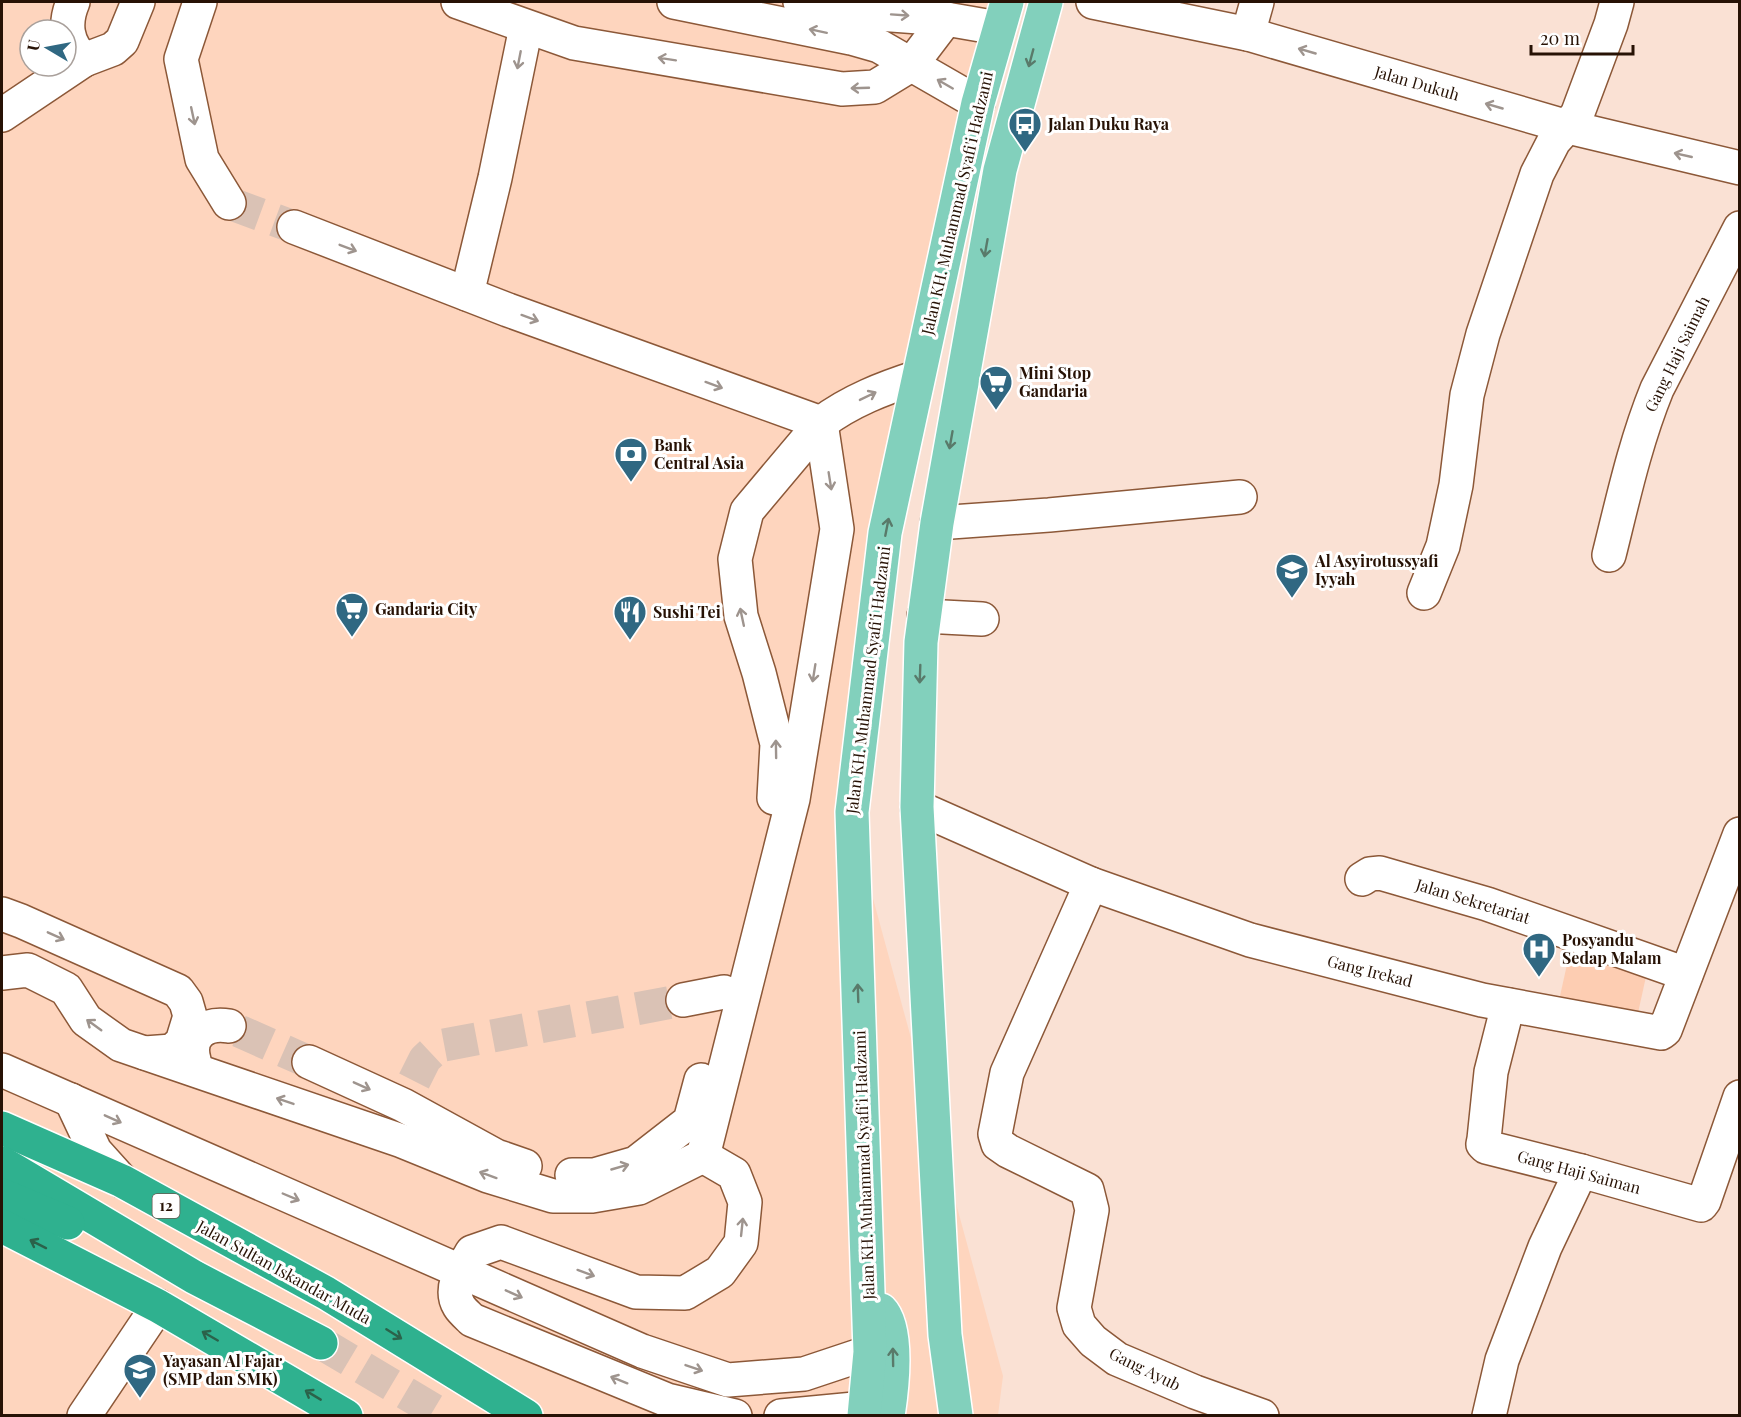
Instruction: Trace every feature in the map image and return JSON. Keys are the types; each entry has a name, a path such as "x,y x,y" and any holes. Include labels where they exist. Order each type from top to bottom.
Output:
{"highway":[{"name":"Jalan Sultan Iskandar Muda","path":"2,1128 122,1181 326,1293 526,1416"},
{"path":"6,1189 194,1277 321,1343"},
{"path":"6,1189 158,1306 346,1416"}],"main road":[{"path":"954,1413 945,1335 917,807 923,629 937,523 1000,170 1046,2"},
{"name":"Jalan KH. Muhammad Syafi'i Hadzami","path":"872,1413 852,812 885,533 978,103 1002,15"},
{"path":"871,644 923,629"},
{"path":"868,1297 886,1315 894,1354 872,1413"}],"street":[{"path":"73,2 68,13 69,39 75,51 84,60"},
{"path":"2,115 84,60 114,49 122,41 138,2"},
{"path":"200,2 181,59 202,159 229,203"},
{"path":"458,2 574,43 842,89 875,87 912,65 946,19"},
{"path":"674,2 851,38 879,46 978,103"},
{"path":"800,2 851,12 946,19 1002,15"},
{"name":"Jalan Dukuh","path":"1093,2 1248,34 1568,127 1740,168"},
{"path":"1248,34 1257,2"},
{"path":"1424,593 1443,546 1456,485 1467,395 1484,334 1537,174 1554,141 1577,115 1617,2"},
{"path":"467,294 495,178 526,27"},
{"path":"294,227 467,294 821,423"},
{"name":"Gang Haji Saimah","path":"1609,555 1629,471 1646,416 1657,389 1740,228"},
{"path":"309,1062 408,1093 496,1156 554,1176 594,1175 636,1163 690,1121 774,800 777,744 759,673 741,616 735,559 747,511 821,423 833,413 886,387 918,377"},
{"path":"10,967 66,990 86,1020 122,1045 402,1141 488,1176 553,1196 592,1196 639,1188 703,1156 793,799 837,529 821,423"},
{"path":"937,523 1240,497"},
{"path":"923,629 982,619"},
{"name":"Gang Irekad","path":"917,807 1091,884 1250,940 1508,1005 1656,1033 1665,1030 1686,974"},
{"path":"1686,974 1740,834"},
{"name":"Jalan Sekretariat","path":"1362,879 1370,874 1380,873 1486,904 1686,974"},
{"name":"Gang Ayub","path":"1091,884 1007,1073 995,1134 998,1144 1087,1190 1092,1210 1074,1308 1079,1325 1093,1341 1117,1359 1195,1392 1263,1416"},
{"path":"2,914 178,992 234,1029 218,1024 206,1027 197,1035 193,1045 193,1057 198,1068 207,1074"},
{"path":"145,1053 172,1051 182,1042 190,1016 186,1002 178,992"},
{"path":"683,1000 724,992"},
{"name":"Gang Haji Saiman","path":"1508,1005 1491,1072 1483,1144 1486,1147 1701,1205 1740,1097"},
{"path":"2,1070 642,1351 728,1380 804,1374 870,1352"},
{"path":"71,1100 95,1151 122,1181"},
{"path":"703,1156 734,1174 745,1203 741,1243 720,1272 685,1293 636,1292 501,1242 472,1252 461,1270 454,1289 458,1305 472,1320 667,1400 735,1416"},
{"path":"1489,1416 1502,1360 1545,1247 1581,1171"},
{"path":"84,1416 158,1306"},
{"path":"781,1416 872,1413"}],"shaded area":[{"path":"2,2 1005,2 895,470 850,814 1003,1376 998,1415 2,1416"},
{"path":"1572,942 1649,963 1636,1022 1558,1005"}],"tunnel":[{"path":"229,203 294,227"},
{"path":"414,1081 425,1059 439,1046 683,1000"},
{"path":"239,1031 309,1062"},
{"path":"321,1343 444,1416"}],"place":[{"name":"Jalan Duku Raya","path":"1025,153"},
{"name":"Mini Stop Gandaria","path":"996,411"},
{"name":"Bank Central Asia","path":"631,483"},
{"name":"Al Asyirotussyafi Iyyah","path":"1292,599"},
{"name":"Gandaria City","path":"352,638"},
{"name":"Sushi Tei","path":"630,641"},
{"name":"Posyandu Sedap Malam","path":"1539,978"},
{"name":"Yayasan Al Fajar (SMP dan SMK)","path":"140,1399"}]}
